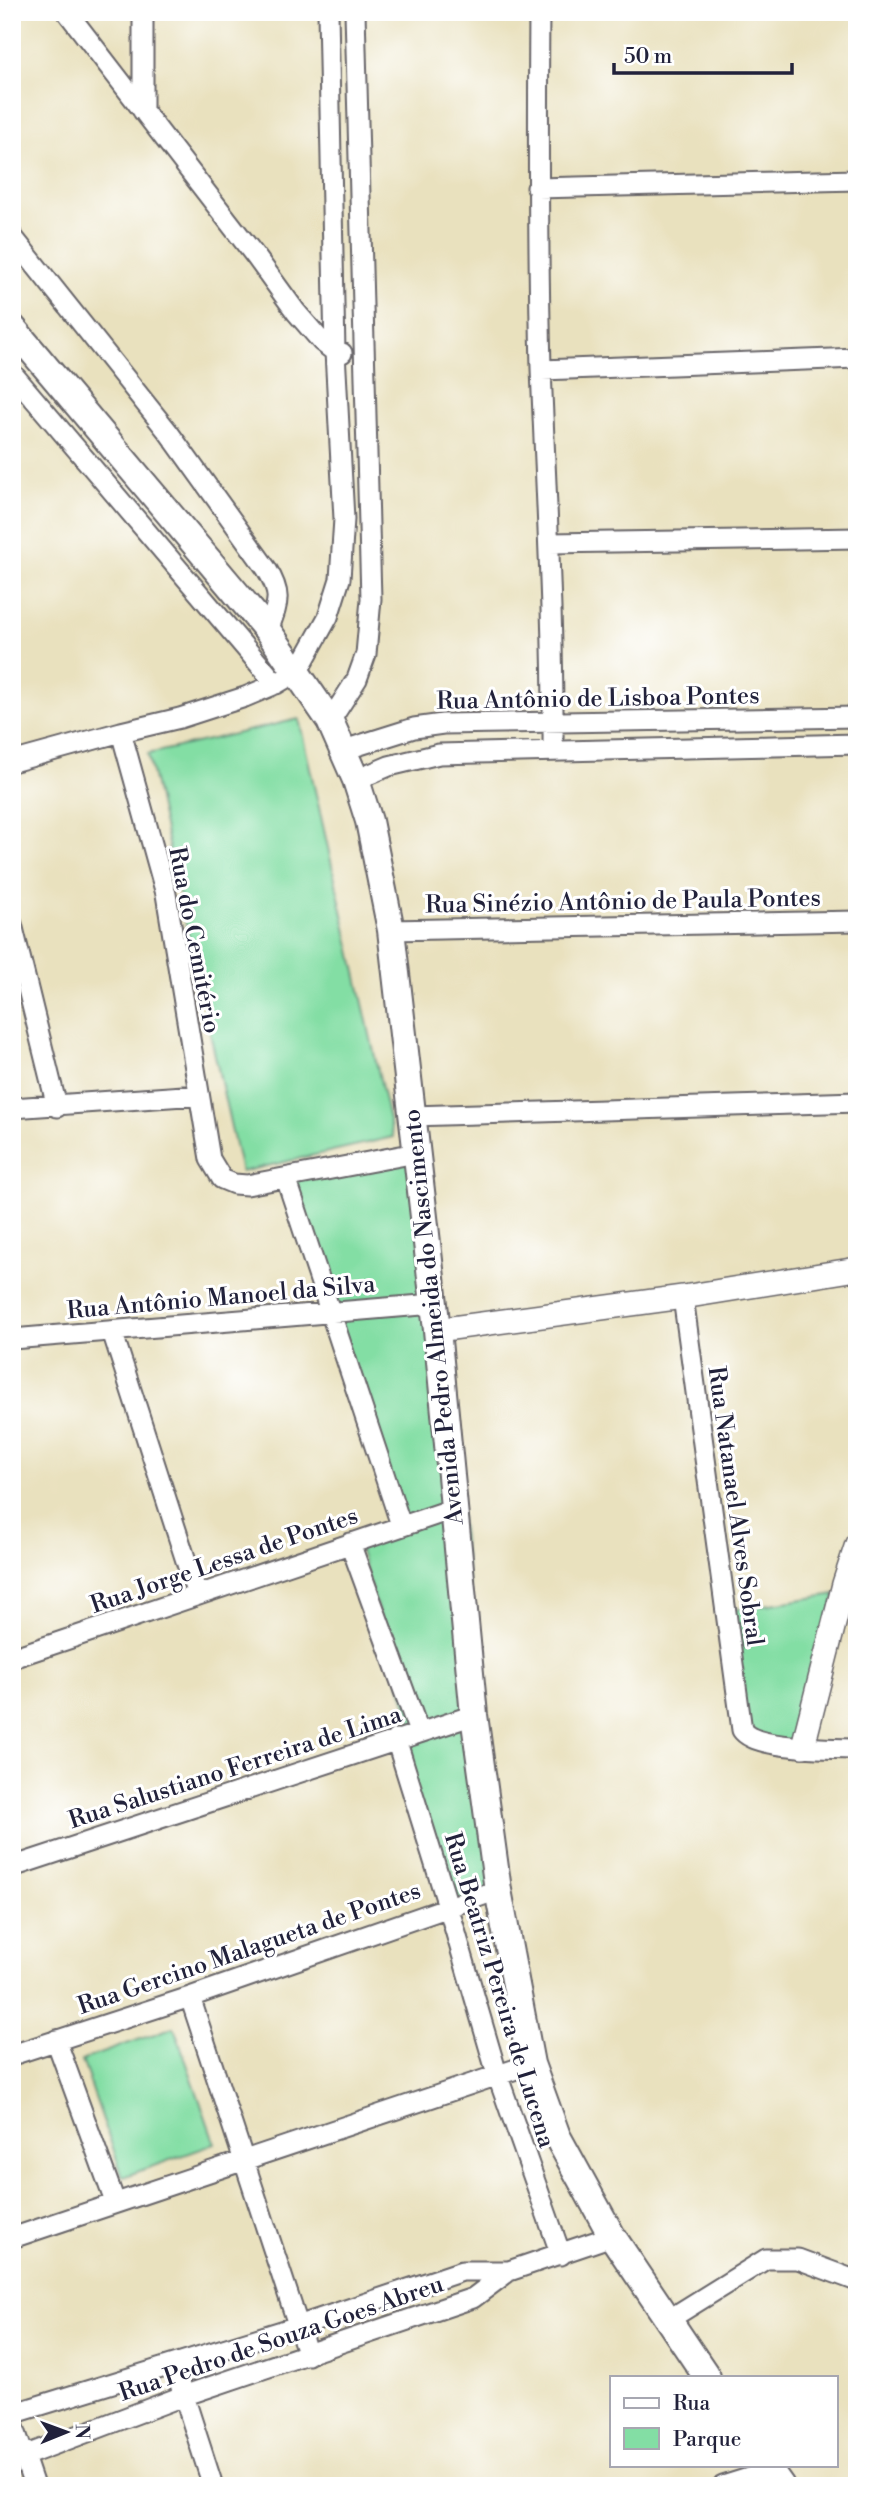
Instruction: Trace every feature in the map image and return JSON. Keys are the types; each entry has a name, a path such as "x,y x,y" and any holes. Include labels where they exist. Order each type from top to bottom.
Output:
{"main road":[{"name":"Avenida Pedro Almeida do Nascimento","path":"12,327 268,631 287,678 330,721 356,780 369,821 391,930 437,1330 474,1715 498,1890 531,2064 556,2136 612,2236 706,2376"}],"street":[{"path":"66,12 312,332 335,352 363,359"},
{"path":"143,12 143,111"},
{"path":"12,762 180,718 244,697 287,678 328,617 340,579 344,519 335,352 328,12"},
{"path":"330,721 357,679 366,654 371,599 355,12"},
{"path":"539,12 537,188 550,543 553,751"},
{"path":"537,188 857,180"},
{"path":"12,236 169,433 275,581 278,600 268,631"},
{"path":"542,370 857,358"},
{"path":"12,373 287,678"},
{"path":"550,543 857,538"},
{"name":"Rua Antônio de Lisboa Pontes","path":"344,750 414,728 443,724 857,717"},
{"name":"Rua do Cemitério","path":"121,732 166,894 210,1159 222,1179 234,1184 247,1185 286,1178"},
{"path":"356,780 389,766 439,754 857,744"},
{"name":"Rua Sinézio Antônio de Paula Pontes","path":"391,930 857,921"},
{"path":"12,924 57,1107"},
{"path":"12,1108 57,1107 198,1095"},
{"path":"412,1116 857,1102"},
{"path":"401,1525 286,1178 416,1153"},
{"path":"437,1330 683,1297 857,1269"},
{"name":"Rua Natanael Alves Sobral","path":"683,1297 740,1723 747,1737 757,1741 803,1746"},
{"name":"Rua Antônio Manoel da Silva","path":"12,1339 434,1304"},
{"path":"112,1331 197,1595"},
{"name":"Rua Jorge Lessa de Pontes","path":"12,1658 453,1509"},
{"path":"350,1543 419,1732"},
{"path":"857,1545 844,1584 803,1746 857,1749"},
{"name":"Rua Salustiano Ferreira de Lima","path":"12,1867 474,1715"},
{"name":"Rua Beatriz Pereira de Lucena","path":"396,1739 449,1906 496,2074 561,2255"},
{"name":"Rua Gercino Malagueta de Pontes","path":"12,2055 190,1997 498,1890"},
{"path":"190,1997 308,2355"},
{"name":"Rua Gercino Malagueta de Pontes","path":"56,2040 114,2202"},
{"path":"12,2238 531,2064"},
{"name":"Rua Pedro de Souza Goes Abreu","path":"12,2414 298,2326 462,2271 509,2271 612,2236"},
{"path":"668,2320 766,2259 798,2259 857,2281"},
{"name":"Rua Pedro de Souza Goes Abreu","path":"24,2456 183,2396 473,2298 509,2271"},
{"path":"174,2365 214,2486"},
{"path":"12,2421 34,2486"},
{"path":"723,2486 773,2474"}],"green space":[{"path":"299,719 393,1137 241,1172 148,754"},
{"path":"416,1153 506,1893 448,1912 392,1744 416,1736 357,1542 398,1528 286,1178"},
{"path":"836,1594 789,1750 749,1748 725,1611"},
{"path":"174,2027 215,2144 123,2177 82,2060"}]}
